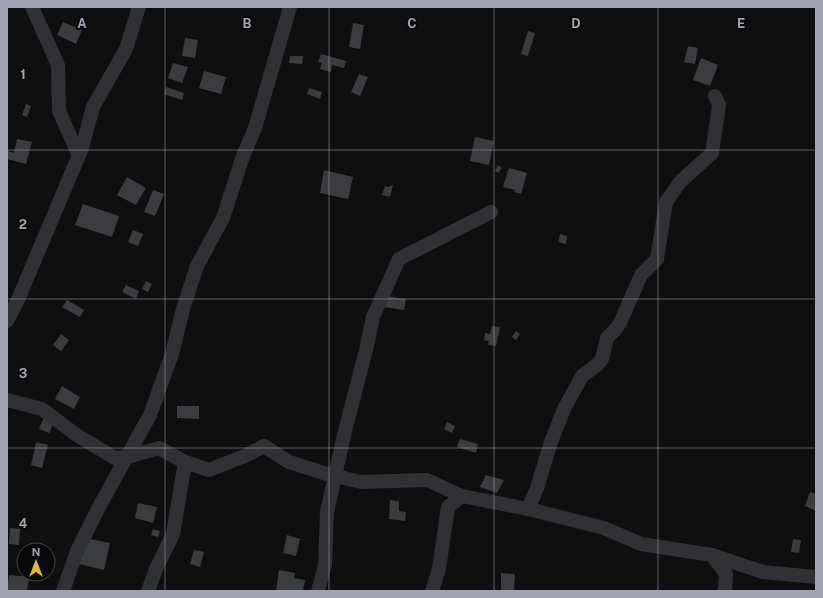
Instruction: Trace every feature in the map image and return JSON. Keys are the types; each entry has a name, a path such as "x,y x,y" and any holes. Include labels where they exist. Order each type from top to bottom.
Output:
{"street":[{"path":"32,7 58,65 59,111 79,156"},
{"path":"7,321 17,302 79,156 93,107 126,49 139,7"},
{"path":"63,591 77,550 150,415 172,354 183,309 197,266 223,218 243,156 255,128 290,7"},
{"path":"528,509 537,488 551,442 564,409 582,376 597,365 602,359 607,338 620,322 641,275 657,259 666,202 680,182 712,153 719,105 715,96"},
{"path":"318,591 325,565 327,512 334,476 373,317 399,259 491,212"},
{"path":"7,400 42,409 78,436 115,458 128,457 159,448 185,462 209,470 247,455 264,446 289,462 334,476 361,482 427,480 462,496 528,509 604,528 640,544 712,555 763,572 816,577"},
{"path":"148,591 156,569 173,534 185,462"},
{"path":"432,591 439,569 448,507 462,496"},
{"path":"712,555 726,574 725,591"}],"building":[{"path":"63,22 82,30 76,44 57,35"},
{"path":"353,23 364,25 360,49 349,47"},
{"path":"528,31 535,33 528,56 521,54"},
{"path":"185,38 198,40 195,58 182,56"},
{"path":"688,46 698,48 695,64 684,62"},
{"path":"321,54 346,61 344,68 332,65 331,72 320,69 322,63 318,62"},
{"path":"290,56 303,56 302,64 289,63"},
{"path":"701,58 718,65 710,86 693,80"},
{"path":"173,63 188,67 182,83 168,78"},
{"path":"204,71 226,77 221,94 199,88"},
{"path":"359,74 368,77 360,96 351,92"},
{"path":"166,87 184,93 182,100 164,94"},
{"path":"309,88 322,92 320,99 307,94"},
{"path":"26,104 31,106 27,117 22,115"},
{"path":"475,137 494,141 489,165 470,161"},
{"path":"17,139 32,142 26,164 7,159 8,151 14,153"},
{"path":"498,165 502,168 498,173 495,171"},
{"path":"509,168 527,173 521,194 514,192 515,190 503,187"},
{"path":"324,170 353,177 348,199 320,193"},
{"path":"127,177 146,188 136,205 117,195"},
{"path":"393,185 390,197 382,195 385,186 388,187"},
{"path":"153,190 164,194 155,216 144,212"},
{"path":"83,204 119,216 112,237 75,225"},
{"path":"133,230 143,234 138,246 128,242"},
{"path":"560,234 567,236 566,244 558,242"},
{"path":"146,281 152,284 148,292 142,289"},
{"path":"126,285 139,291 136,299 122,292"},
{"path":"386,296 406,299 404,310 378,306"},
{"path":"67,300 84,310 80,317 62,307"},
{"path":"492,326 500,327 496,346 488,345 489,341 484,340 485,333 490,334"},
{"path":"516,331 520,334 516,340 512,337"},
{"path":"61,334 69,340 61,351 53,345"},
{"path":"62,386 80,397 74,409 55,399"},
{"path":"177,406 199,406 199,419 177,418"},
{"path":"45,415 55,419 49,433 39,429"},
{"path":"447,422 455,426 452,433 444,429"},
{"path":"460,439 478,444 476,453 457,447"},
{"path":"36,442 48,445 42,468 31,465"},
{"path":"486,475 504,480 497,493 480,487"},
{"path":"810,492 816,494 816,511 805,506"},
{"path":"390,500 399,501 399,511 406,512 405,521 389,519"},
{"path":"138,503 157,507 153,523 135,518"},
{"path":"10,528 20,529 19,542 16,542 16,545 9,544"},
{"path":"153,529 160,531 158,537 151,535"},
{"path":"287,535 300,539 296,556 283,553"},
{"path":"85,538 110,543 104,570 79,564"},
{"path":"793,539 801,540 799,553 791,552"},
{"path":"194,550 204,552 200,567 190,564"},
{"path":"279,570 295,573 294,578 305,580 303,591 276,590"},
{"path":"501,573 515,574 514,591 501,591"},
{"path":"9,575 16,576 16,582 28,582 27,591 7,591"}]}
